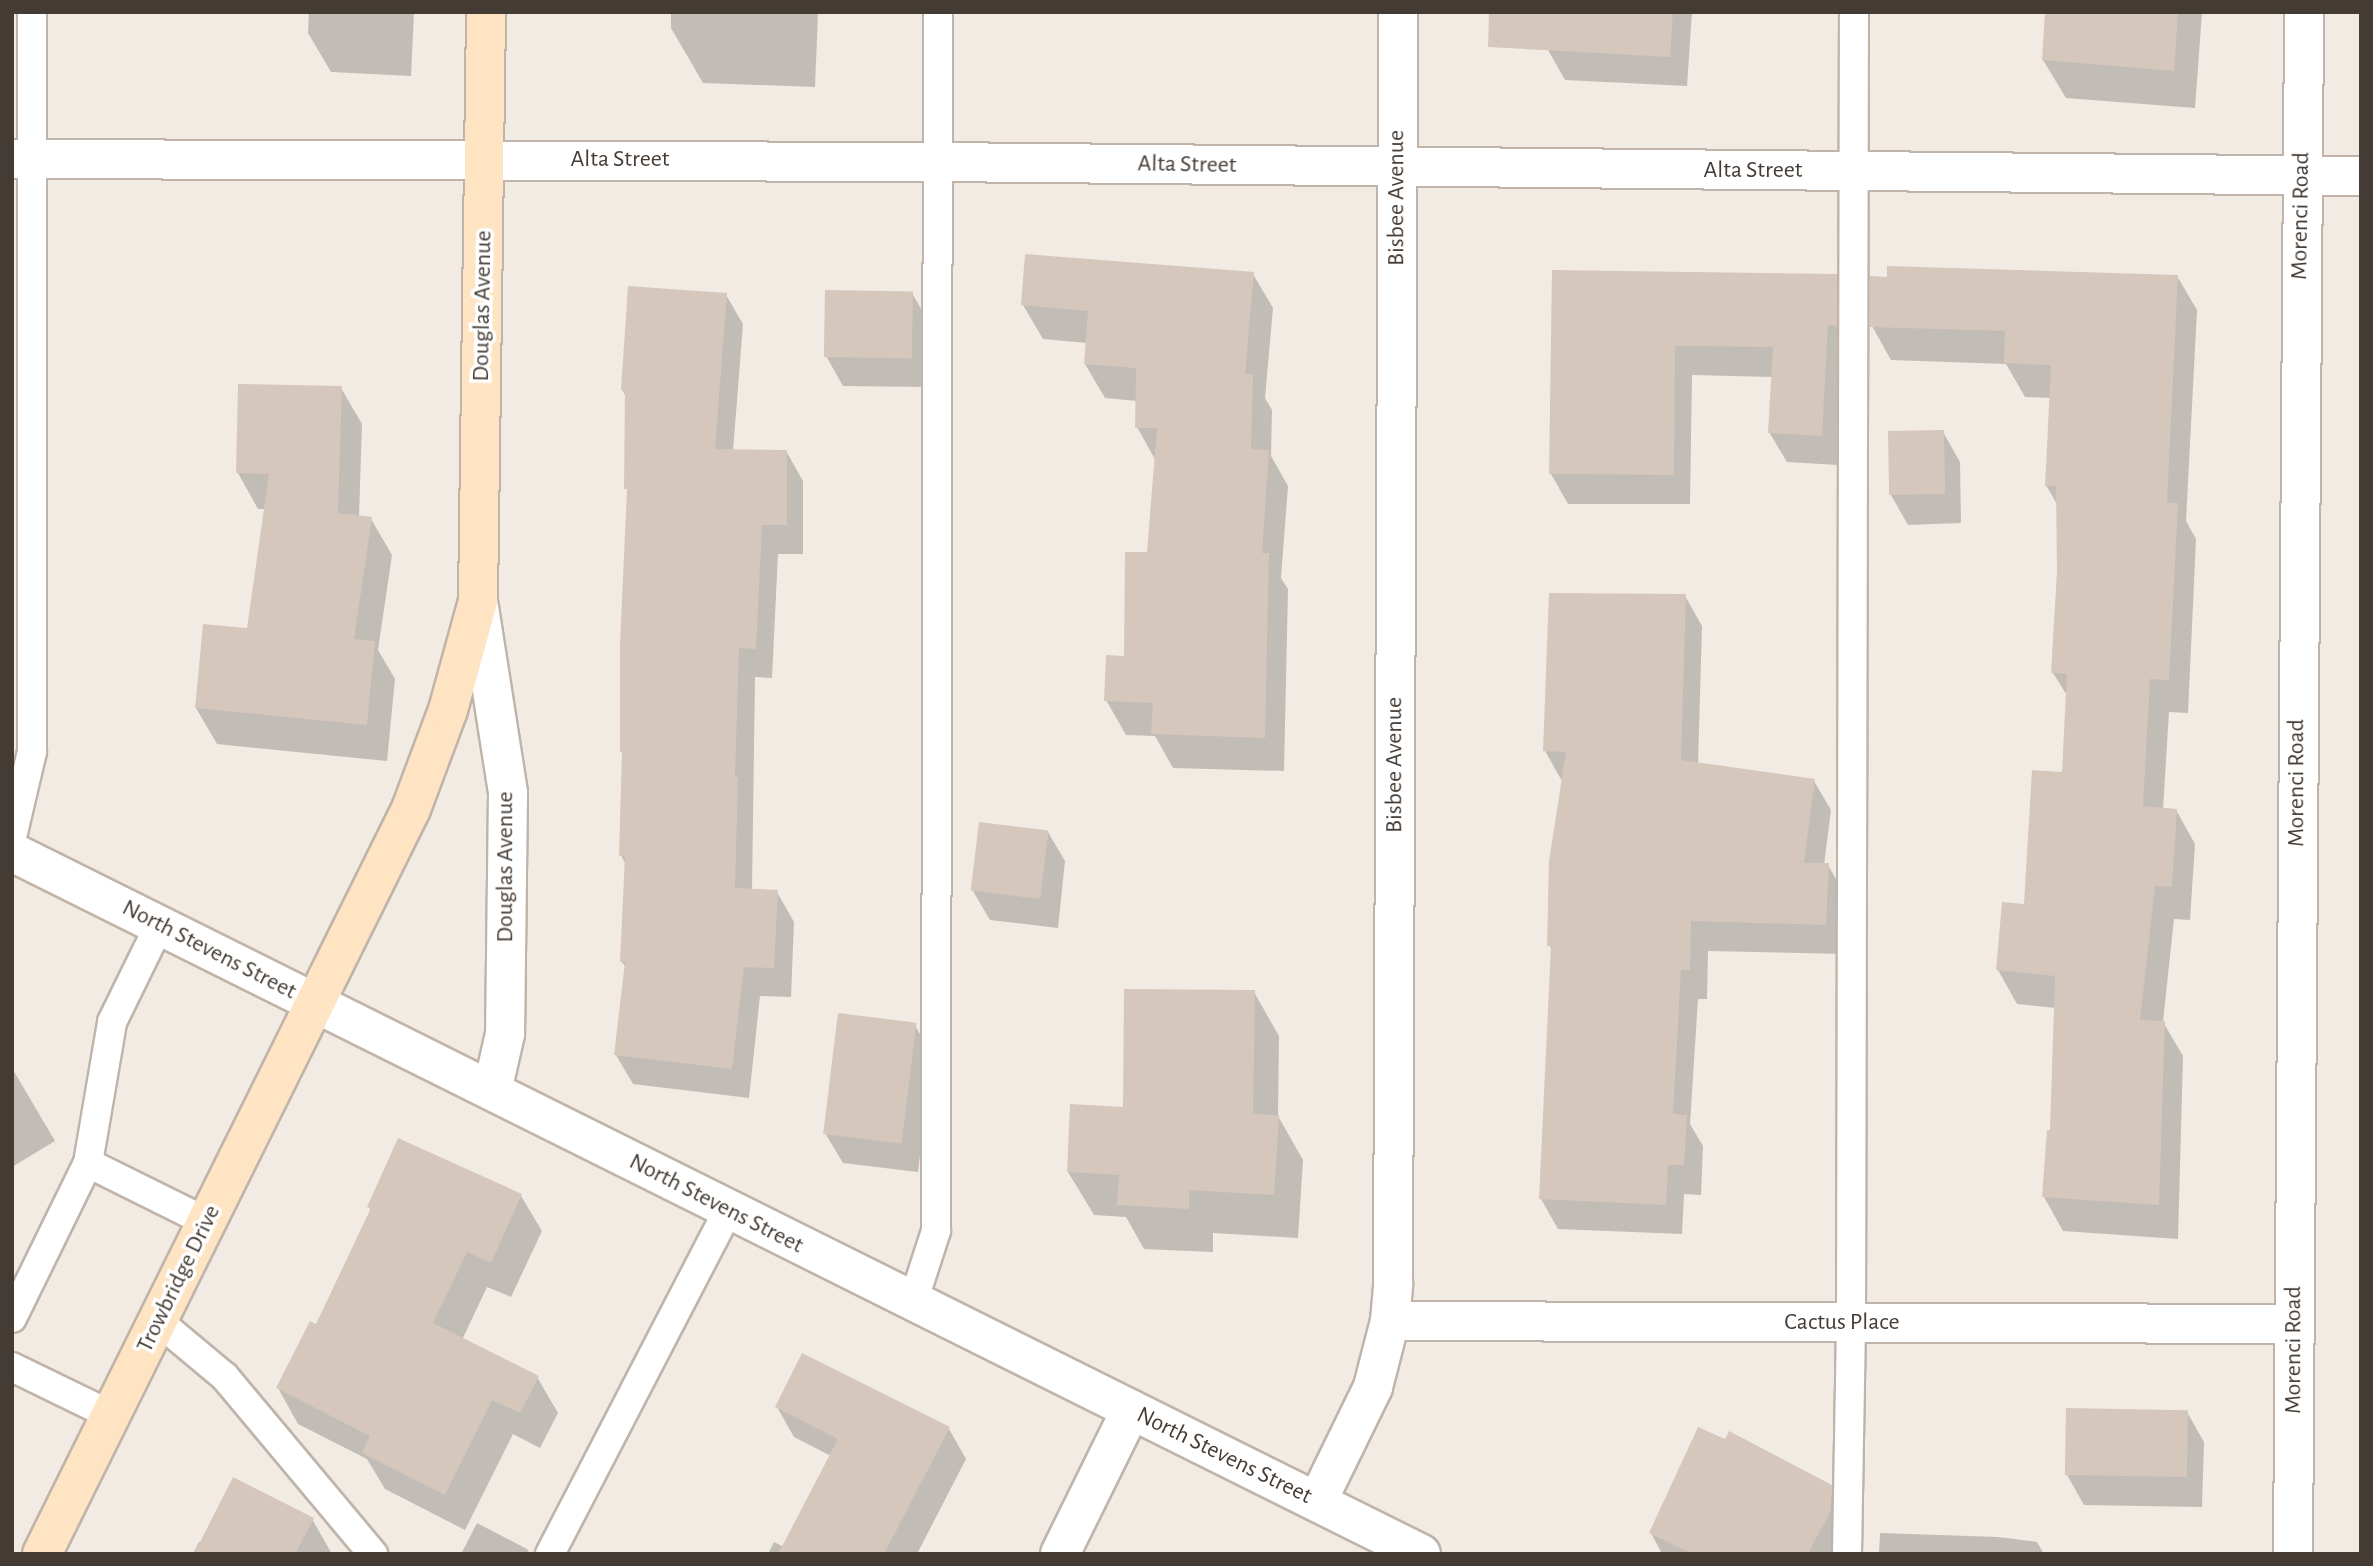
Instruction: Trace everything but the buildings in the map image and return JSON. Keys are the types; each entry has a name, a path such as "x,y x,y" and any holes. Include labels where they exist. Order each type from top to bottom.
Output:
{"main road":[{"name":"Douglas Avenue","path":"316,1003 411,809 448,710 478,601 486,12"},
{"name":"Trowbridge Drive","path":"42,1554 316,1003"}],"street":[{"name":"Bisbee Avenue","path":"1317,1502 1373,1387 1390,1321 1398,12"},
{"name":"Morenci Road","path":"2293,1554 2304,12"},
{"name":"Alta Street","path":"21,159 936,162 2361,176"},
{"name":"Douglas Avenue","path":"478,601 508,793 505,1034 492,1091"},
{"name":"North Stevens Street","path":"12,852 1421,1554"},
{"name":"Cactus Place","path":"1390,1321 2294,1324"},
{"path":"1060,1554 1131,1410"}],"lane":[{"path":"12,837 32,752 21,159 32,12"},
{"path":"913,1302 936,1231 938,12"},
{"path":"1847,1554 1851,1323 1854,12"},
{"path":"12,1318 88,1163 112,1022 159,926"},
{"path":"88,1163 207,1222"},
{"path":"550,1554 728,1210"},
{"path":"158,1321 225,1377 373,1554"},
{"path":"12,1367 111,1416"}]}
